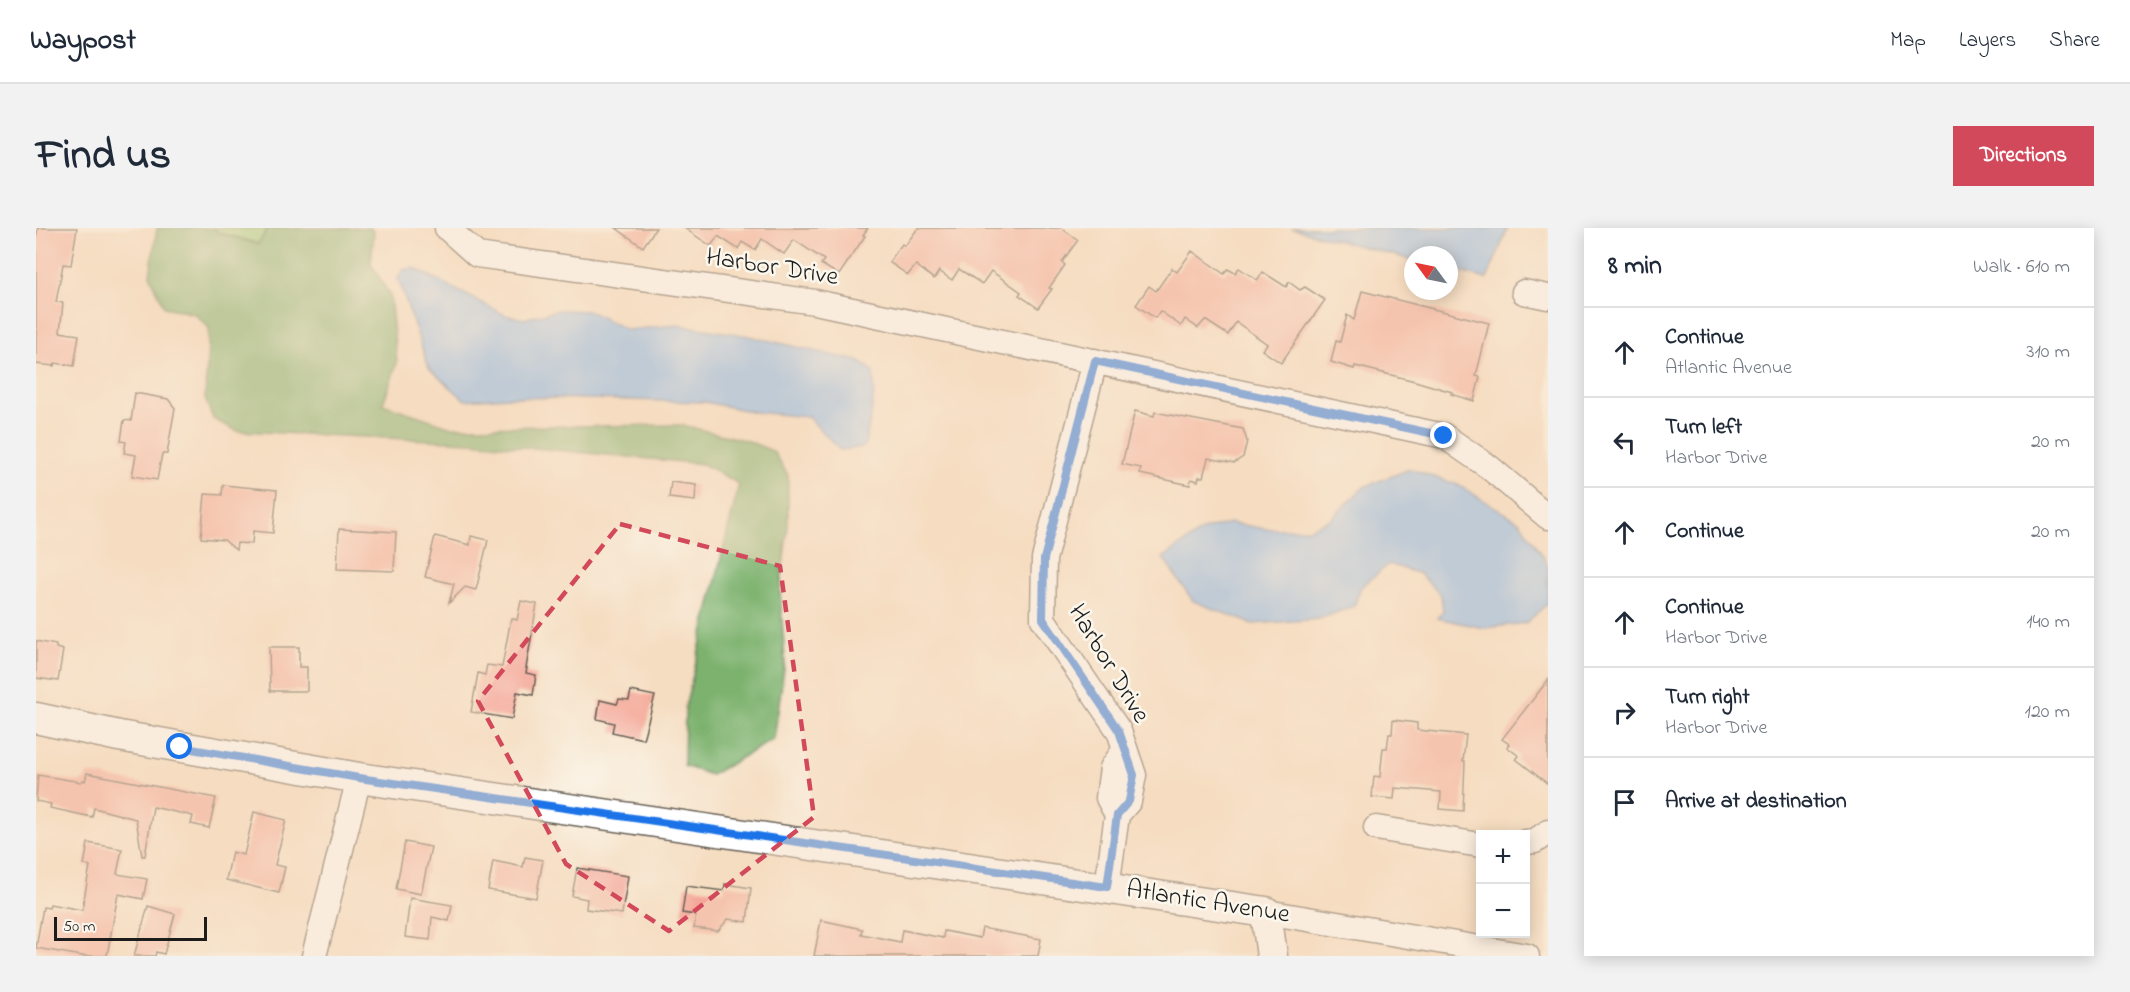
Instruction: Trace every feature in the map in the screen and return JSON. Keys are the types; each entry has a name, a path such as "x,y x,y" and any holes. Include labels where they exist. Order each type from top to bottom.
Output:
{"main road":[{"name":"Atlantic Avenue","path":"36,718 119,736 359,778 1266,912"},
{"path":"1266,912 1272,956"}],"street":[{"name":"Harbor Drive","path":"447,228 477,255 815,302 1444,436 1489,466 1548,517"},
{"path":"1524,292 1548,297"},
{"name":"Harbor Drive","path":"1095,361 1044,559 1043,619 1119,731 1134,775 1129,801 1117,815 1107,887"},
{"path":"314,956 359,778"},
{"path":"1376,828 1476,844"},
{"path":"1530,842 1535,841 1548,832"},
{"name":"Atlantic Avenue","path":"1266,912 1527,956"}],"highlighted area":[{"path":"620,524 780,566 814,817 669,931 566,864 478,701"}],"green space":[{"path":"157,228 214,228 217,232 258,244 268,228 370,228 374,232 371,263 390,296 397,363 383,404 452,427 682,425 748,441 773,451 788,475 788,527 780,591 785,661 774,739 711,775 684,766 685,708 739,484 703,464 470,442 237,431 213,419 205,399 209,328 195,314 164,307 150,275"},
{"path":"214,228 268,228 259,244 217,232"}],"water":[{"path":"1291,228 1508,228 1487,279 1458,271 1458,246 1404,246 1404,258"},
{"path":"414,268 505,315 524,319 558,310 589,311 627,330 678,325 749,336 858,361 873,371 874,380 872,409 864,447 840,450 808,417 754,412 705,402 509,397 465,400 429,368 398,278 403,270"},
{"path":"1410,469 1458,485 1520,522 1548,565 1548,603 1526,623 1484,628 1437,618 1443,611 1441,595 1420,574 1389,564 1361,587 1354,606 1319,619 1252,624 1193,601 1163,558 1203,530 1230,523 1267,529 1308,529 1331,519 1364,487"}],"building":[{"path":"38,228 77,228 71,265 63,264 56,302 63,303 60,332 79,335 74,366 55,363 54,366 36,364 36,237"},
{"path":"616,228 656,228 643,247"},
{"path":"684,228 868,228 839,275 821,264 824,260 794,240 784,254 762,239 755,250 742,242 738,249 718,236 711,246"},
{"path":"918,228 1061,228 1078,240 1062,262 1065,265 1038,308 1019,295 1021,292 991,271 982,284 959,269 952,280 939,271 934,279 916,265 908,275 889,262"},
{"path":"1192,251 1224,274 1228,269 1235,273 1239,268 1257,280 1263,272 1286,287 1289,282 1300,290 1305,287 1325,300 1281,363 1262,350 1267,344 1236,322 1228,335 1205,320 1198,328 1185,319 1181,326 1160,311 1155,318 1136,305 1149,286 1156,291 1172,268 1177,272"},
{"path":"1362,291 1489,323 1476,376 1480,377 1474,401 1415,381 1331,362 1336,341 1340,342 1347,315 1354,320"},
{"path":"135,393 168,399 175,408 167,454 162,454 157,480 132,476 136,455 124,453 126,442 121,441 124,420 131,421"},
{"path":"1135,411 1154,416 1155,412 1243,429 1247,441 1243,457 1234,463 1208,458 1203,477 1199,477 1198,481 1191,479 1190,485 1140,474 1141,468 1122,464"},
{"path":"671,482 696,485 695,501 669,498"},
{"path":"223,485 277,490 273,533 253,531 252,544 237,543 236,550 224,540 201,538 205,494 222,495"},
{"path":"339,529 396,532 394,571 337,569"},
{"path":"435,536 470,545 471,536 488,540 476,590 465,587 449,603 454,584 425,577"},
{"path":"521,601 537,604 526,668 526,673 536,675 533,695 517,692 512,719 471,712 478,673 485,675 487,665 502,667 511,618 517,620"},
{"path":"36,641 56,645 56,648 63,650 58,681 36,678"},
{"path":"269,647 299,647 299,667 307,667 307,691 270,691"},
{"path":"1548,680 1548,784 1516,759 1519,756 1507,747 1509,744 1502,739"},
{"path":"631,691 655,696 643,739 612,732 614,723 597,719 600,700 617,704 619,699 629,700"},
{"path":"1393,720 1417,723 1417,730 1466,735 1463,761 1465,761 1463,811 1440,809 1441,792 1395,788 1394,799 1372,797 1374,776 1380,777 1383,748 1387,748 1389,734 1392,734"},
{"path":"87,773 216,798 209,828 191,824 193,816 153,807 145,856 142,856 136,819 94,808 92,817 50,808 51,804 36,801 38,775 81,782 85,781"},
{"path":"254,812 286,820 275,865 285,867 279,893 226,880 232,852 244,855"},
{"path":"405,842 431,847 421,894 396,889"},
{"path":"88,843 122,849 117,874 147,879 143,899 118,894 107,956 82,956 36,948 43,907 49,908 50,904 82,910 90,866 84,865"},
{"path":"525,857 543,860 536,898 488,890 493,861 523,867"},
{"path":"577,868 628,876 622,914 586,909 587,899 572,896"},
{"path":"725,884 751,888 747,922 728,919 718,931 694,928 696,915 682,913 686,886 724,891"},
{"path":"410,898 452,905 449,921 432,917 430,940 405,937"},
{"path":"148,906 175,914 164,954 156,952 155,956 134,956"},
{"path":"821,920 862,929 861,934 900,942 902,930 943,938 944,931 980,938 982,928 1041,939 1038,956 814,956"}],"route":[{"path":"180,747 359,778 1107,887 1117,815 1129,801 1134,775 1119,731 1043,619 1044,559 1095,361 1444,436"}]}
